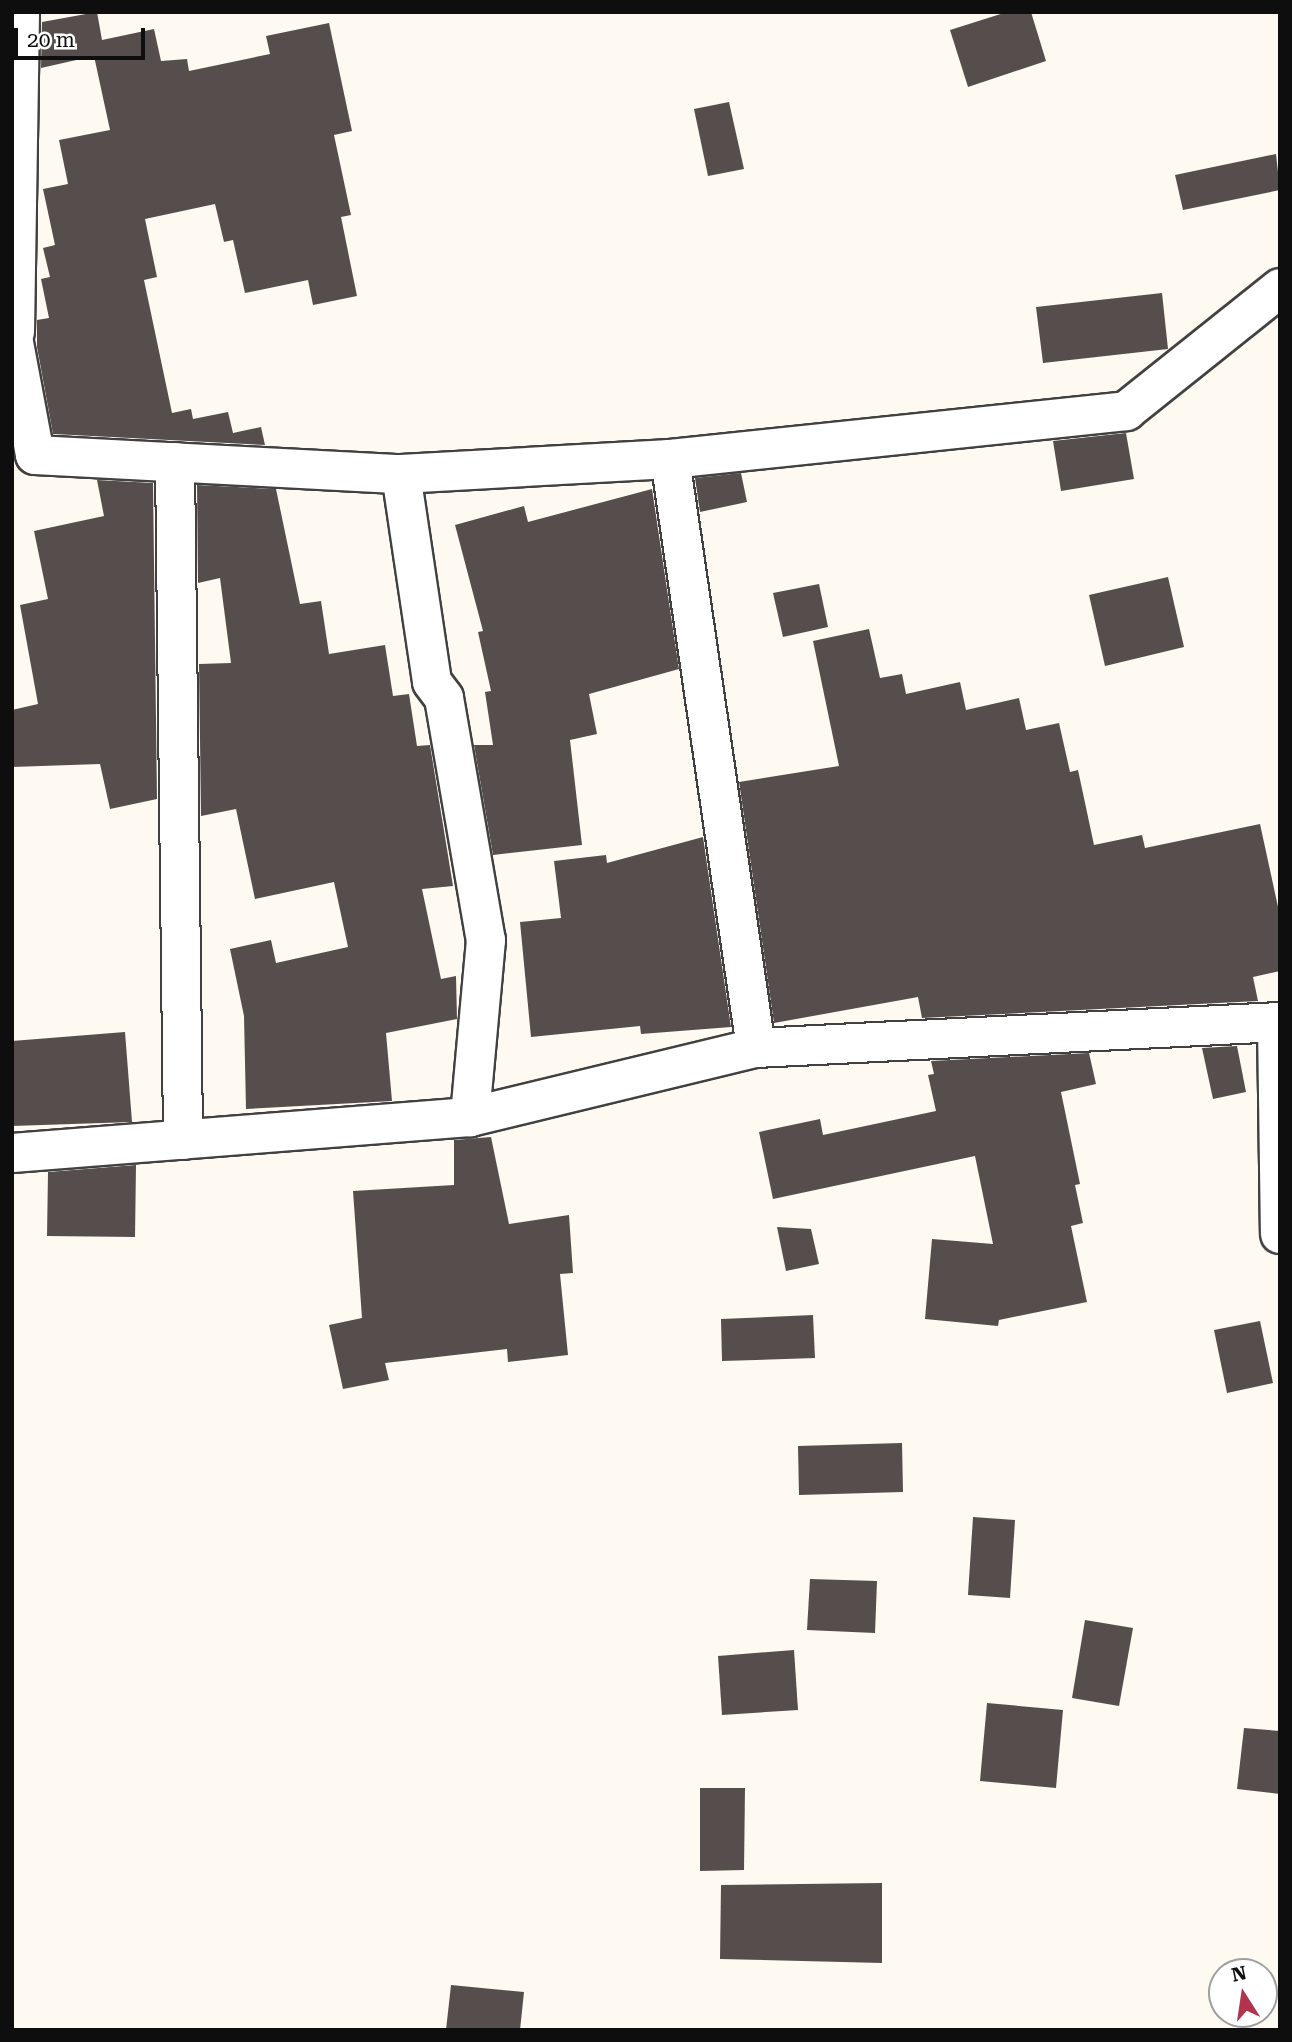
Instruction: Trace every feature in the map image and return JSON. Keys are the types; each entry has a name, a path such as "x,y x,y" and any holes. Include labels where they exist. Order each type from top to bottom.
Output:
{"street":[{"path":"20,12 14,332 35,455 401,474 670,459 1126,411 1280,288"},
{"path":"670,459 756,1048"},
{"path":"175,462 183,1140"},
{"path":"401,474 432,682 444,698 486,940 470,1117"},
{"path":"12,1153 470,1117 756,1048 1279,1023 1280,1234"}],"building":[{"path":"97,12 102,40 154,29 161,61 187,59 189,71 270,54 266,36 329,23 352,131 334,135 351,215 341,217 357,296 313,305 308,280 245,293 233,240 224,242 215,204 145,219 157,277 144,280 172,413 191,409 193,419 228,412 233,433 261,427 265,445 53,434 37,347 37,320 49,318 41,279 50,277 43,248 55,245 43,189 68,184 59,140 110,130 94,56 41,68 42,22"},
{"path":"1007,12 1031,12 1046,61 968,87 950,30"},
{"path":"729,102 744,169 708,176 694,109"},
{"path":"1276,154 1280,190 1183,210 1175,175"},
{"path":"1162,293 1168,349 1043,363 1036,307"},
{"path":"1126,433 1134,479 1061,491 1053,441"},
{"path":"741,473 747,502 700,512 695,478"},
{"path":"97,480 153,483 157,799 110,809 100,764 12,767 12,710 38,704 20,605 48,599 34,531 104,516"},
{"path":"197,485 276,489 300,604 321,601 329,654 385,645 393,696 409,694 417,746 430,745 453,886 422,889 441,979 456,976 457,1019 386,1033 392,1101 246,1109 244,1016 230,949 271,940 276,963 348,947 334,882 255,899 236,809 201,816 199,664 231,663 220,578 198,583"},
{"path":"652,489 679,669 589,694 597,734 570,740 582,845 493,855 474,745 493,745 485,692 491,691 478,632 483,631 455,525 524,506 528,522"},
{"path":"1168,577 1184,647 1105,666 1089,595"},
{"path":"819,584 828,627 783,637 773,593"},
{"path":"869,629 880,678 902,674 906,694 960,682 966,710 1019,698 1026,730 1059,723 1070,772 1078,770 1094,845 1142,835 1145,848 1260,824 1280,916 1280,971 1253,977 1258,1001 922,1018 918,997 774,1023 739,782 839,766 813,641"},
{"path":"703,837 731,1027 641,1034 640,1026 531,1037 520,922 561,918 554,861 606,855 607,863"},
{"path":"125,1032 132,1122 12,1126 12,1041"},
{"path":"1237,1046 1246,1092 1213,1099 1202,1048"},
{"path":"1089,1053 1096,1084 1061,1092 1080,1184 1075,1185 1083,1223 1071,1226 1087,1302 999,1320 998,1326 925,1319 932,1239 993,1244 975,1156 773,1199 759,1132 820,1119 823,1135 936,1111 928,1075 934,1074 931,1061"},
{"path":"491,1137 509,1224 569,1215 573,1273 560,1274 568,1355 508,1362 507,1349 385,1363 389,1380 343,1389 329,1325 362,1318 353,1191 454,1185 454,1140"},
{"path":"136,1165 135,1237 47,1236 48,1172"},
{"path":"777,1227 811,1229 819,1264 786,1271"},
{"path":"813,1315 815,1358 722,1361 721,1319"},
{"path":"1260,1321 1273,1383 1227,1393 1214,1330"},
{"path":"902,1443 903,1492 799,1495 798,1446"},
{"path":"973,1517 1015,1520 1010,1598 968,1595"},
{"path":"810,1579 877,1581 875,1633 807,1630"},
{"path":"1085,1620 1133,1628 1119,1706 1072,1698"},
{"path":"794,1650 798,1710 722,1715 718,1656"},
{"path":"987,1703 1063,1710 1056,1788 980,1781"},
{"path":"1244,1728 1280,1731 1280,1794 1237,1789"},
{"path":"700,1788 745,1788 744,1870 700,1871"},
{"path":"882,1883 882,1963 720,1959 721,1885"},
{"path":"451,1985 524,1992 520,2030 446,2030"}]}
